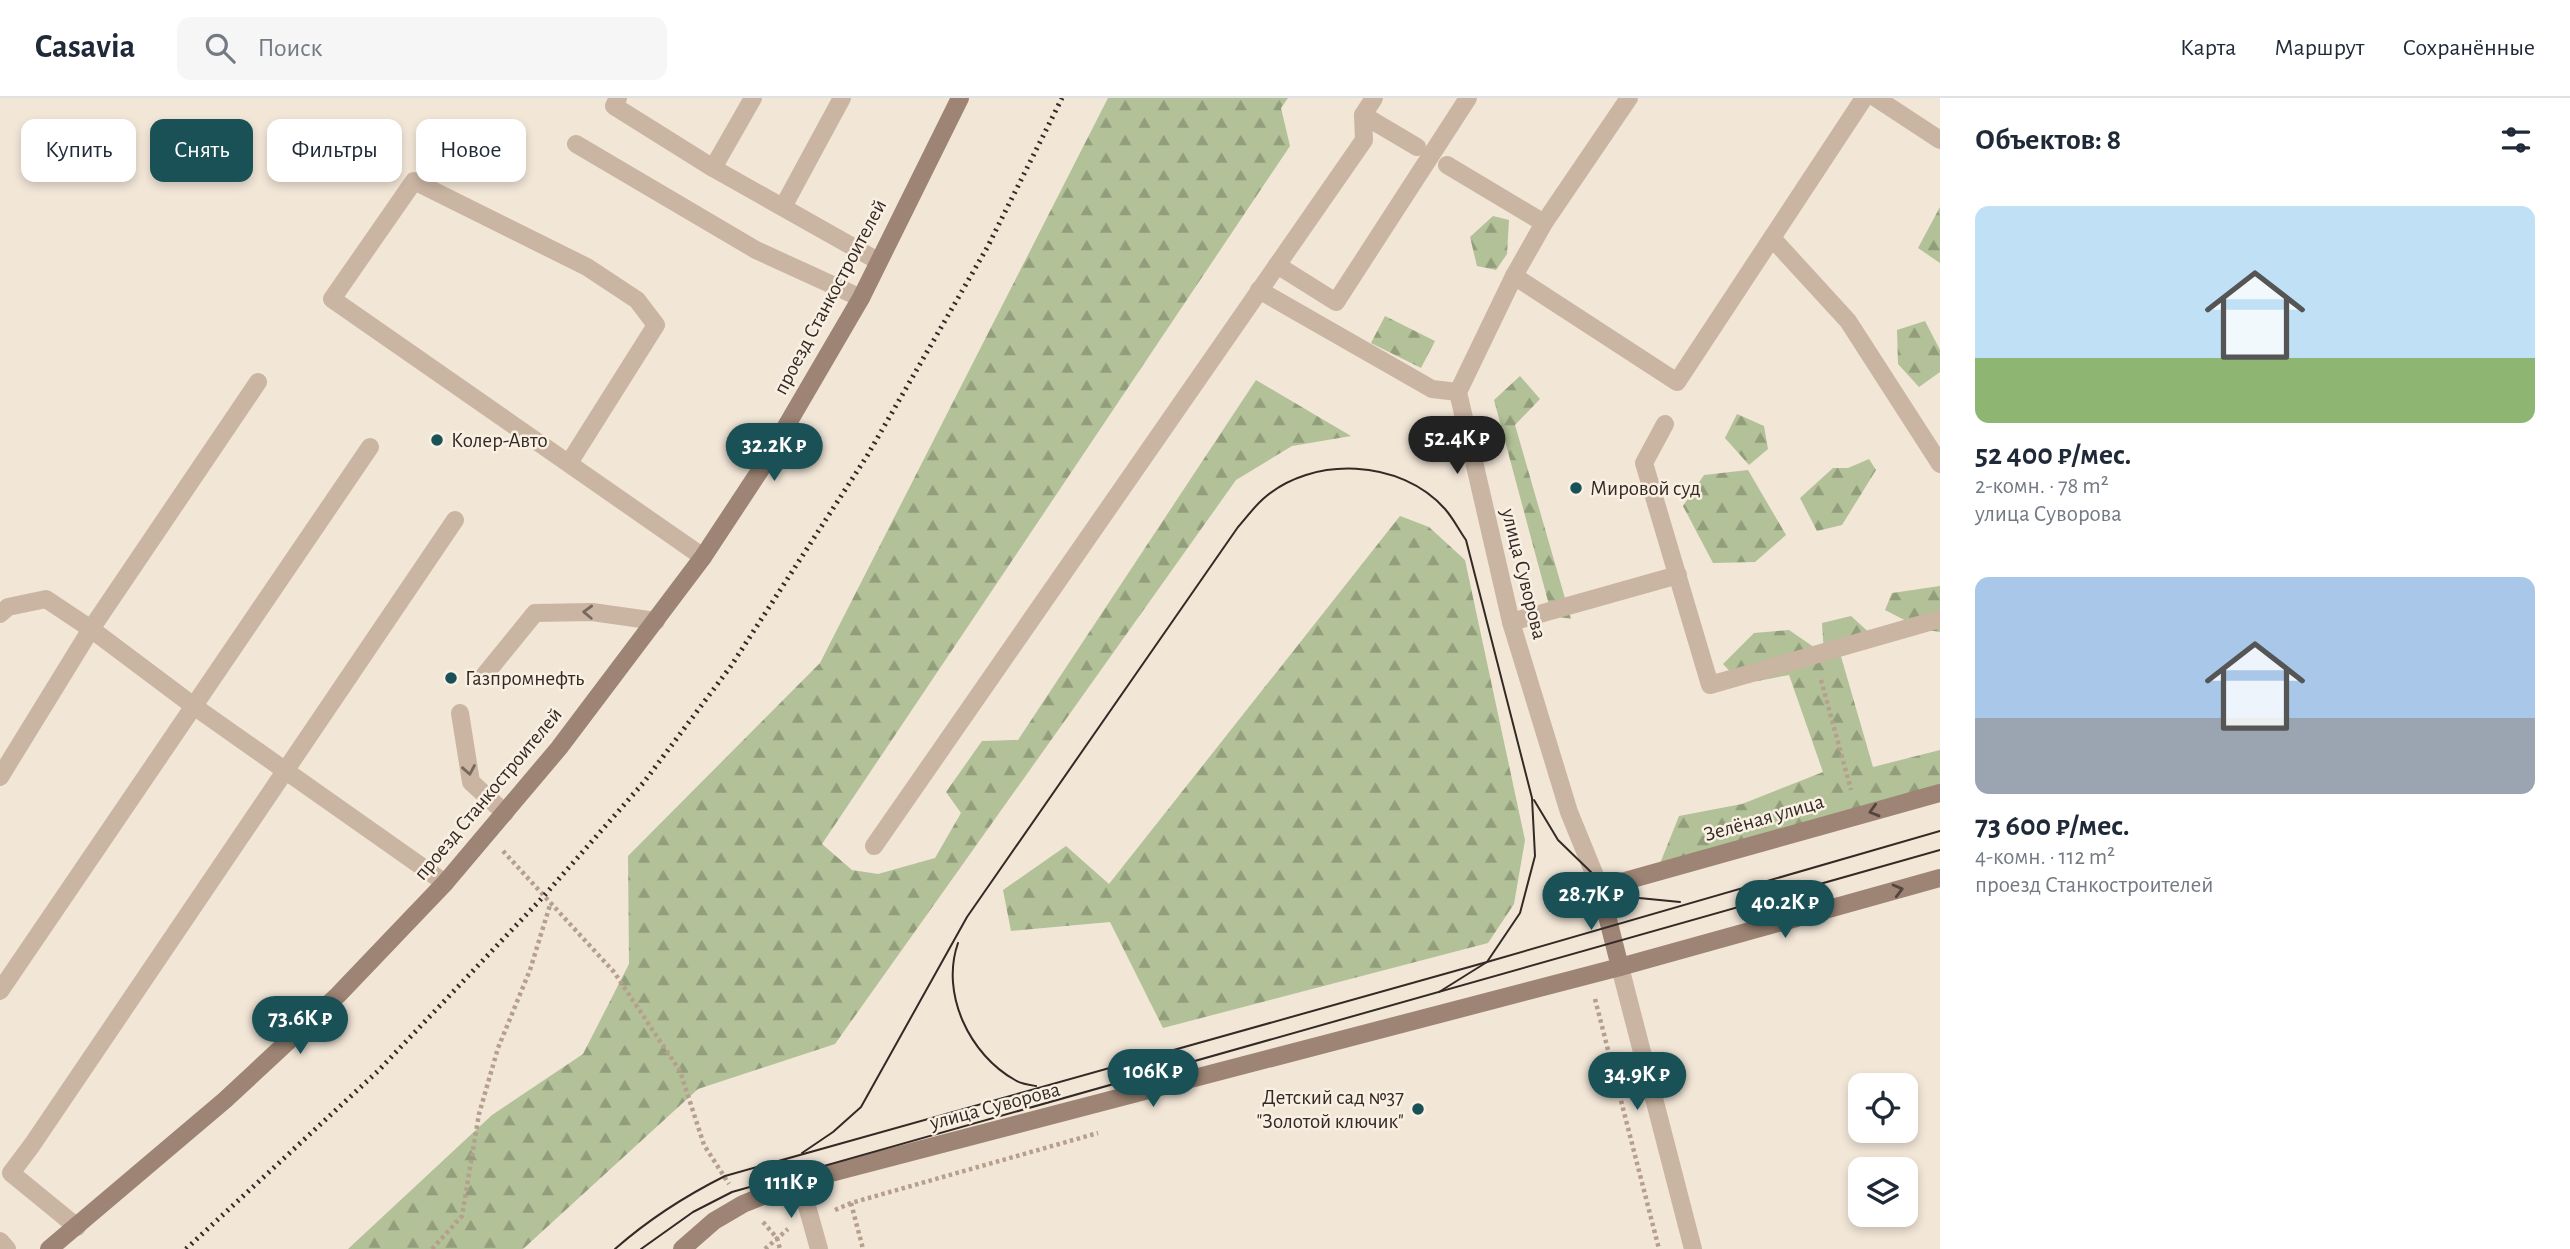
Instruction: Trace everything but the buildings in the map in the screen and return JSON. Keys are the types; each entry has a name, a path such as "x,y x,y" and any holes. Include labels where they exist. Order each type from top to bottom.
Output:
{"street":[{"path":"713,168 753,98"},
{"path":"783,208 842,98"},
{"name":"проезд Станкостроителей","path":"49,1249 225,1100 329,1004 445,883 559,748 703,557 763,466 861,298 960,98"},
{"path":"874,846 1364,140 1363,115 1374,98"},
{"path":"1277,265 1336,302 1468,98"},
{"path":"1259,290 1432,389 1458,392 1514,276 1544,223 1629,98"},
{"path":"1514,276 1677,382 1864,98"},
{"path":"1876,98 1940,140"},
{"path":"611,101 713,168 878,261"},
{"path":"1363,115 1417,147"},
{"path":"576,144 756,250 861,298"},
{"path":"1447,165 1544,223"},
{"path":"569,463 656,325 637,300 587,267 414,181 332,299 703,557"},
{"path":"1772,238 1848,321 1940,464"},
{"path":"0,777 92,629 258,382"},
{"name":"улица Суворова","path":"1458,392 1510,622 1569,812 1600,888"},
{"path":"1665,424 1644,463 1710,685 1940,619"},
{"path":"0,991 370,447"},
{"path":"77,1227 6,1178 32,1145 455,520"},
{"path":"1510,622 1678,575"},
{"path":"0,614 8,607 46,599 92,629 195,707 445,883"},
{"path":"483,677 535,613 592,612 656,621"},
{"path":"460,713 471,782 505,813"},
{"name":"Зелёная улица","path":"1600,888 1940,793"},
{"path":"1620,967 1940,878"},
{"path":"1600,888 1693,1249"},
{"name":"улица Суворова","path":"682,1249 714,1221 743,1205 800,1181 1620,967"},
{"path":"800,1181 819,1249"},
{"path":"0,1241 7,1249"}],"path":[{"path":"1815,656 1851,790"},
{"path":"486,833 614,972 680,1071 704,1144 732,1192 777,1238 780,1249"},
{"path":"432,1249 463,1216 479,1114 498,1048 530,970 551,905"},
{"path":"1593,992 1659,1249"},
{"path":"851,1203 863,1249"}],"green space":[{"path":"1108,98 1288,98 1281,108 1290,146 822,844 852,870 878,874 935,858 961,813 946,792 982,741 1018,740 1256,380 1351,436 1292,446 1236,480 835,1044 698,1089 523,1249 348,1249 492,1115 583,1054 629,964 628,856 820,663"},
{"path":"1940,207 1940,263 1918,248"},
{"path":"1493,216 1509,220 1507,254 1496,270 1477,266 1470,237"},
{"path":"1385,316 1435,341 1421,368 1371,343"},
{"path":"1925,321 1940,350 1940,372 1919,387 1898,364 1897,330"},
{"path":"1520,376 1540,399 1515,425 1571,619 1552,616 1494,400"},
{"path":"1737,414 1764,426 1768,449 1749,465 1725,438"},
{"path":"1869,459 1876,470 1842,525 1817,531 1800,498 1833,468 1848,468"},
{"path":"1748,470 1786,535 1755,562 1713,563 1683,506 1704,475"},
{"path":"1400,516 1429,527 1465,560 1525,840 1514,904 1488,943 1163,1028 1110,922 1011,931 1003,890 1066,846 1109,884"},
{"path":"1940,586 1940,632 1922,629 1885,610 1892,593"},
{"path":"1851,616 1874,637 1840,653 1873,767 1940,750 1940,785 1659,866 1679,816 1742,804 1823,772 1789,675 1742,684 1723,664 1754,633 1789,630 1824,654 1822,623"}],"tram line":[{"path":"802,1153 833,1132 861,1107 967,917 1238,527 1263,499 1283,485 1306,475 1356,469 1381,472 1405,480 1427,492 1445,509 1466,540 1532,798 1535,856 1520,913 1487,962 1439,992"},
{"path":"1534,800 1558,840 1594,875 1639,898 1680,902"},
{"path":"615,1249 668,1209 725,1176 1487,962 1940,831"},
{"path":"641,1249 693,1212 732,1192 1940,850"},
{"path":"958,943 953,963 953,982 956,1002 972,1039 999,1069 1017,1081 1036,1086"}],"railway":[{"path":"186,1249 378,1071 543,897 644,782 731,666 867,456 988,246 1062,98"}],"place":[{"name":"Колер-Авто","path":"437,440"},
{"name":"Мировой суд","path":"1576,488"},
{"name":"Газпромнефть","path":"451,678"},
{"name":"Детский сад №37 \"Золотой ключик\"","path":"1418,1109"}]}
